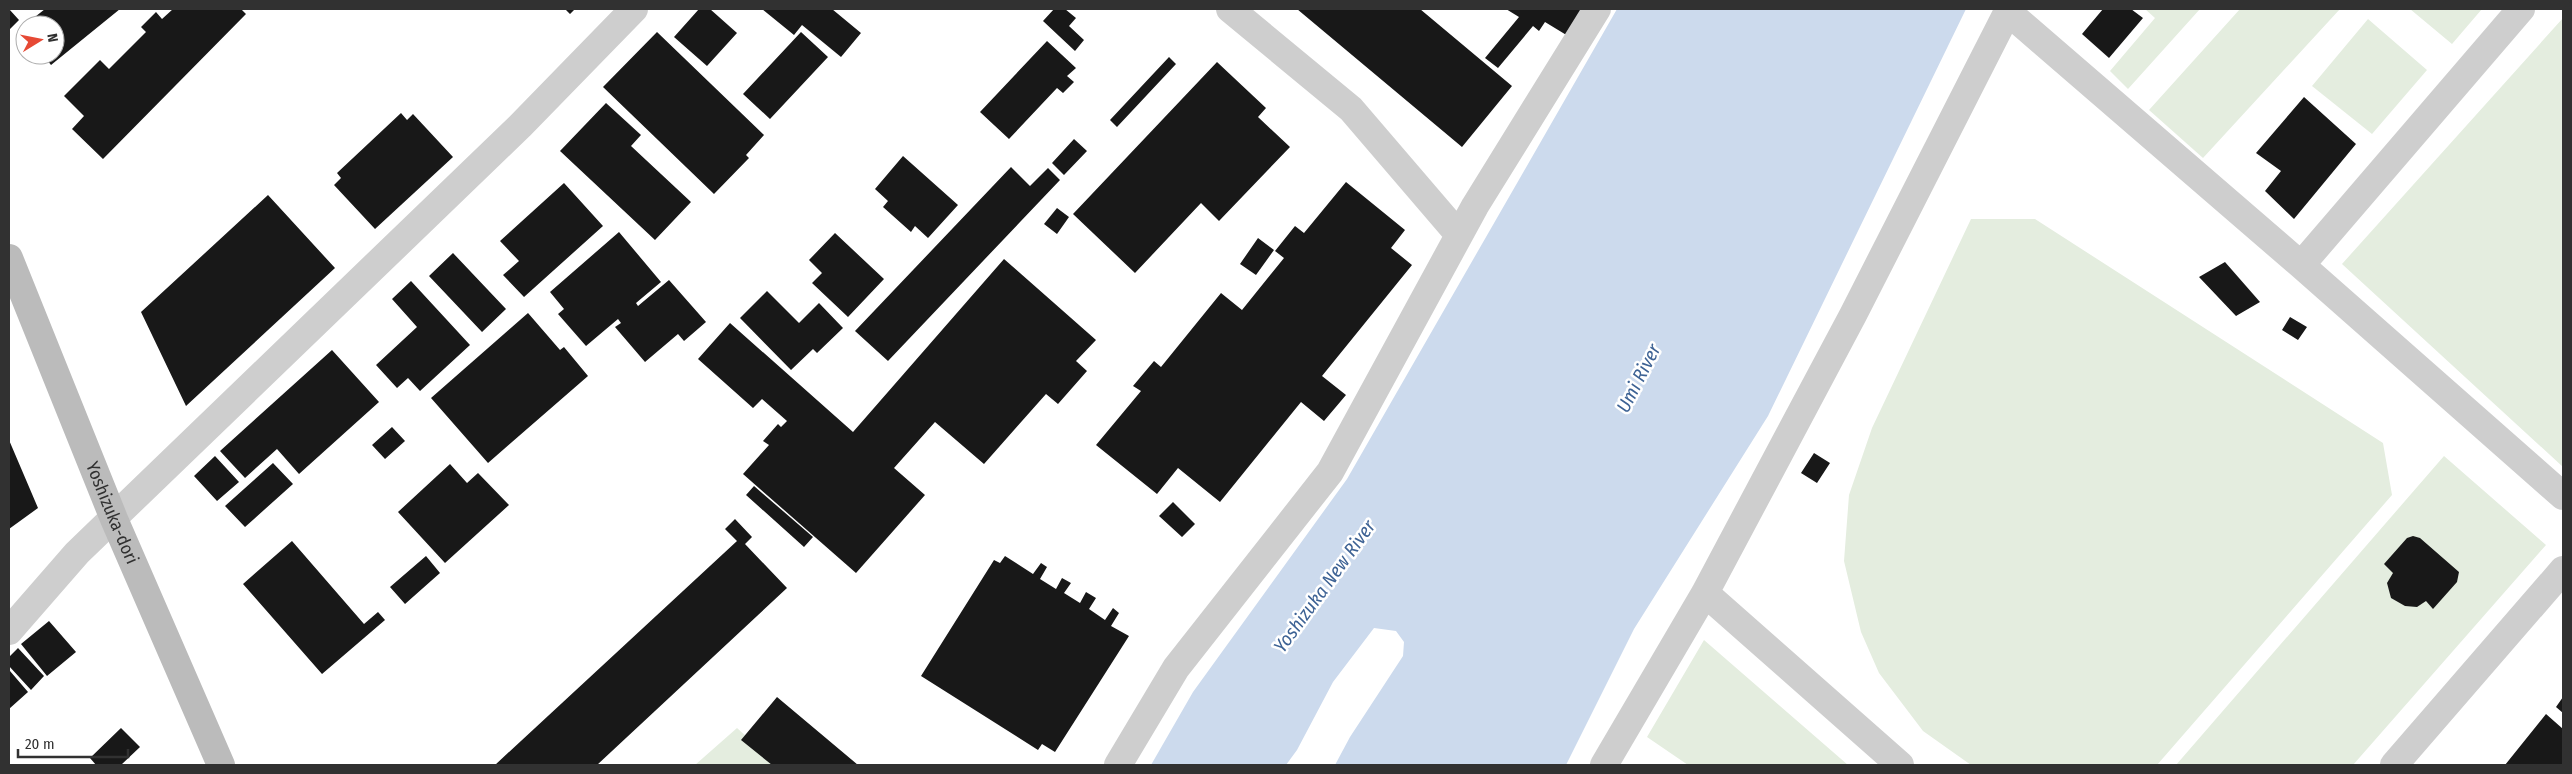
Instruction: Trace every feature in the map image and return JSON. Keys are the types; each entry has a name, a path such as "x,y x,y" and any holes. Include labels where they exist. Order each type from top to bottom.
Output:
{"main road":[{"name":"Yoshizuka-dori","path":"9,258 114,519 221,765"}],"street":[{"path":"9,631 77,553 520,126 634,9"},
{"path":"1230,9 1351,109 1459,235"},
{"path":"1118,765 1176,668 1330,472 1459,235 1597,9"},
{"path":"2301,265 2521,9"},
{"path":"1604,765 1704,593 1853,315 2009,10 2563,496"},
{"path":"2394,765 2563,570"},
{"path":"1704,593 1900,765"}],"shaded area":[{"path":"2145,9 2200,9 2128,89 2110,71 2155,18"},
{"path":"2240,9 2340,9 2203,158 2149,110"},
{"path":"2410,9 2482,9 2452,44"},
{"path":"2563,18 2563,467 2342,264"},
{"path":"2368,19 2427,70 2372,134 2312,86"},
{"path":"1971,219 2035,219 2383,443 2392,495 2157,765 1971,765 1923,731 1879,673 1861,632 1844,561 1849,495 1872,428"},
{"path":"2444,456 2546,545 2353,765 2176,765"},
{"path":"1704,640 1848,765 1688,765 1647,737"},
{"path":"737,728 778,765 695,765"}],"water":[{"path":"1617,9 1966,9 1768,416 1634,629 1566,765 1335,765 1350,737 1403,656 1404,642 1396,631 1374,628 1333,682 1297,750 1286,765 1151,765 1193,692 1347,479"}],"building":[{"path":"9,9 15,16 15,24 9,30"},
{"path":"45,9 120,9 65,54 65,15 37,15"},
{"path":"173,9 241,9 246,14 103,159 72,129 84,116 64,96 100,60 109,69 146,32 141,27 156,12 162,19"},
{"path":"565,9 575,9 570,14"},
{"path":"699,9 710,9 737,33 707,66 674,37"},
{"path":"762,9 832,9 861,33 841,57 802,25 794,35"},
{"path":"1054,9 1065,9 1076,18 1069,26 1084,40 1075,51 1043,21"},
{"path":"1297,9 1420,9 1512,86 1462,147"},
{"path":"1506,9 1585,9 1568,36 1545,22 1539,31 1533,26 1498,68 1485,58 1519,17"},
{"path":"2103,9 2131,9 2143,18 2109,58 2082,34"},
{"path":"657,32 764,135 746,155 749,158 714,194 603,87"},
{"path":"801,32 828,57 770,119 743,94"},
{"path":"1047,41 1076,68 1067,76 1074,82 1063,93 1057,88 1009,139 980,112"},
{"path":"1169,57 1176,64 1117,127 1110,120"},
{"path":"1217,62 1266,108 1258,117 1290,147 1219,221 1201,203 1135,273 1073,214"},
{"path":"2304,97 2356,144 2294,219 2265,191 2281,171 2256,153"},
{"path":"606,103 641,135 631,146 691,202 655,240 560,151"},
{"path":"401,113 407,120 413,114 453,157 375,229 334,185 341,178 337,173"},
{"path":"1074,139 1087,151 1064,175 1052,163"},
{"path":"903,156 958,205 928,238 915,226 911,232 883,207 888,201 875,189"},
{"path":"1011,167 1030,186 1048,168 1060,180 888,361 855,331"},
{"path":"1346,182 1405,230 1391,248 1412,265 1322,376 1346,395 1324,421 1301,402 1220,502 1178,468 1157,494 1096,445 1141,391 1133,386 1154,361 1161,367 1221,293 1242,310 1284,258 1275,251 1295,226 1304,233"},
{"path":"564,183 603,226 524,297 503,275 519,261 500,241"},
{"path":"268,195 335,268 186,406 141,312"},
{"path":"1057,208 1069,217 1057,234 1044,224"},
{"path":"619,232 661,282 636,303 638,306 669,280 706,322 684,341 678,334 645,362 615,327 621,323 618,319 586,346 558,314 564,309 550,292"},
{"path":"835,233 884,279 848,317 812,283 822,273 809,260"},
{"path":"1258,238 1274,250 1256,275 1240,264"},
{"path":"453,253 506,309 482,332 429,276"},
{"path":"1004,259 1096,340 1076,361 1087,371 1058,404 1046,394 984,464 935,422 894,468 925,495 856,573 743,474 769,445 763,441 778,424 781,427 787,421 762,399 753,408 698,359 730,323 853,432"},
{"path":"2225,262 2260,302 2236,316 2199,277"},
{"path":"411,281 470,345 420,391 408,378 397,388 376,365 417,327 392,299"},
{"path":"767,291 799,323 819,303 843,328 817,353 813,349 791,370 740,318"},
{"path":"528,313 560,350 564,347 588,376 488,463 431,398"},
{"path":"2290,317 2307,327 2298,340 2282,330"},
{"path":"332,350 379,402 299,474 277,449 245,478 220,451"},
{"path":"392,427 405,441 385,459 372,445"},
{"path":"9,440 38,508 9,529"},
{"path":"1814,453 1830,463 1817,483 1801,473"},
{"path":"215,456 239,482 217,501 194,476"},
{"path":"273,463 293,484 245,527 225,506"},
{"path":"450,464 467,483 478,473 509,505 445,563 398,512"},
{"path":"754,486 813,537 804,547 746,495"},
{"path":"1173,502 1195,524 1182,537 1159,516"},
{"path":"735,519 752,537 745,544 787,588 597,765 495,765 737,541 725,529"},
{"path":"2413,536 2420,538 2459,572 2457,582 2433,609 2426,601 2417,607 2405,606 2391,598 2387,583 2393,573 2384,564 2407,538"},
{"path":"292,541 364,624 378,612 385,620 322,674 243,584"},
{"path":"426,556 440,573 405,604 390,587"},
{"path":"1005,556 1033,574 1041,563 1047,567 1040,579 1056,589 1062,578 1071,583 1064,593 1080,603 1086,592 1096,598 1089,609 1105,620 1113,608 1119,613 1111,626 1129,636 1055,752 1042,744 1038,750 921,676 994,560 1000,563"},
{"path":"49,621 76,652 47,676 21,644"},
{"path":"18,648 44,676 31,690 9,666 9,657"},
{"path":"9,672 28,692 9,709"},
{"path":"777,697 858,765 772,765 741,740"},
{"path":"2563,697 2563,713 2556,707"},
{"path":"2546,714 2563,729 2563,765 2505,765"},
{"path":"121,728 140,747 121,765 96,765 90,758"}],"water label":[{"name":"Umi River","path":"1638,378"},
{"name":"Yoshizuka New River","path":"1324,586"}]}
